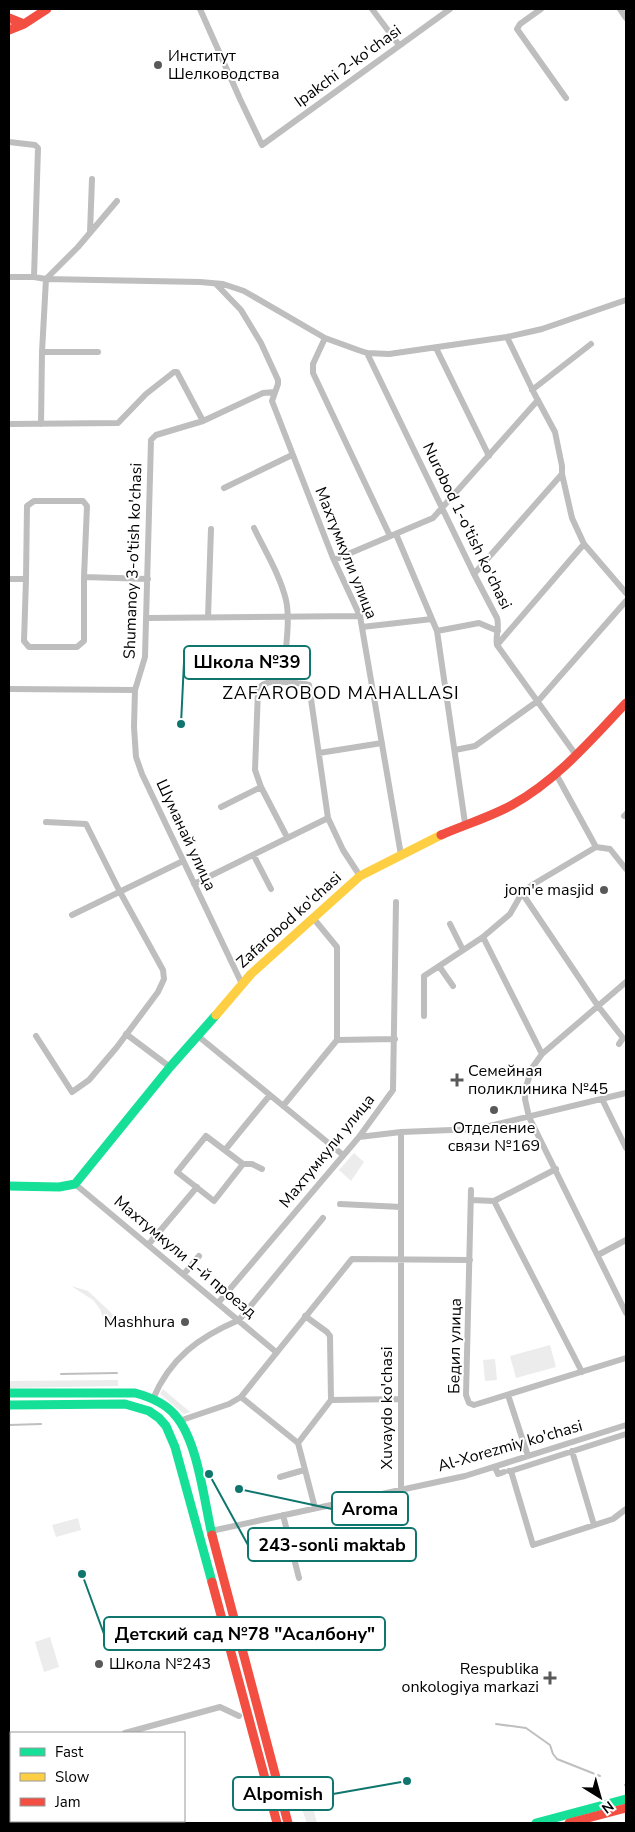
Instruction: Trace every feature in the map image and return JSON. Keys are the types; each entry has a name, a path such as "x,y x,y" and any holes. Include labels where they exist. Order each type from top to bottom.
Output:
{"main road":[{"path":"9,30 24,24 47,9"},
{"path":"9,18 24,24"},
{"name":"Zafarobod ko'chasi","path":"75,1184 170,1068 251,974 360,876 401,856 423,842 510,806 536,790 556,774 626,702"},
{"path":"9,1186 59,1187 75,1184"},
{"path":"9,1393 125,1392 140,1394 153,1398 167,1407 179,1421 191,1449 288,1823"},
{"path":"9,1405 120,1404 138,1407 162,1420 170,1433 194,1515 277,1823"},
{"path":"194,1515 211,1531"},
{"path":"204,1551 211,1531"},
{"path":"536,1823 626,1799"},
{"path":"569,1823 626,1808"}],"street":[{"name":"Ipakchi 2-ko'chasi","path":"200,9 262,145 450,9"},
{"path":"372,9 399,45"},
{"path":"541,9 520,24 517,29 566,98"},
{"path":"620,9 626,18"},
{"path":"9,142 38,146 34,277"},
{"path":"90,233 92,178"},
{"path":"41,424 46,280 117,201"},
{"path":"9,277 34,277 46,280 200,282 233,286 325,338 367,353 389,354 507,337 542,329 625,302"},
{"name":"Махтумкули улица","path":"216,284 241,310 261,343 278,380 272,401 334,560 360,616 401,856"},
{"path":"507,337 532,390 555,432 572,518 584,544 626,593"},
{"path":"325,338 313,364 313,373 393,535 437,631 465,824"},
{"path":"532,390 591,344"},
{"path":"436,348 488,456"},
{"path":"42,352 98,352"},
{"name":"Nurobod 1-o'tish ko'chasi","path":"367,353 497,618 497,645"},
{"path":"9,424 118,423 146,394 174,372 177,372 202,422"},
{"name":"Shumanoy 3-o'tish ko'chasi","path":"135,690 146,657 151,440 156,435 202,422 263,393 274,392"},
{"path":"334,560 430,520 538,400"},
{"path":"224,488 292,455"},
{"path":"474,574 562,474"},
{"path":"34,501 86,503 84,577 84,641 77,647 29,647 26,645 24,641 27,506 34,501"},
{"path":"254,528 282,585 286,602 288,617 283,682"},
{"path":"208,617 211,529"},
{"path":"576,754 497,645 584,544"},
{"path":"84,577 148,579"},
{"path":"9,579 26,579"},
{"path":"455,750 475,746 538,700 626,601"},
{"path":"148,618 360,616"},
{"path":"362,627 432,619"},
{"path":"437,631 479,623 498,631"},
{"path":"287,837 261,787 255,770 258,690 265,683 283,682 309,685 328,818 343,850 360,876"},
{"path":"9,689 135,690"},
{"name":"Шуманай улица","path":"135,690 134,727 136,757 142,774 242,984"},
{"path":"319,753 382,744"},
{"path":"556,774 596,847"},
{"path":"221,806 261,787"},
{"path":"194,884 328,818"},
{"path":"36,1036 72,1092 89,1080 158,992 164,980 163,970 120,892 86,824 46,822"},
{"path":"424,1016 424,976 483,937 510,914 522,893 532,885 596,847 610,849 626,869"},
{"path":"254,856 271,889"},
{"path":"72,914 183,861"},
{"path":"522,893 598,1006 623,1038 619,1044"},
{"name":"Махтумкули улица","path":"218,1303 359,1137 393,1090 396,902"},
{"path":"283,1106 337,1040 337,947 314,919"},
{"path":"450,924 463,950"},
{"path":"483,937 542,1054"},
{"path":"439,966 453,986"},
{"path":"626,982 542,1054 532,1068 526,1087 525,1099 529,1117 626,1314"},
{"path":"126,1034 170,1068"},
{"path":"198,1036 343,1155"},
{"path":"337,1040 395,1039"},
{"path":"359,1137 402,1132 477,1129 626,1093"},
{"path":"225,1150 270,1095"},
{"path":"602,1099 626,1148"},
{"name":"Xuvaydo ko'chasi","path":"211,1531 401,1489 402,1132"},
{"path":"243,1164 214,1201 177,1172 206,1136 243,1164 252,1164 262,1169"},
{"path":"470,1200 494,1201 556,1169"},
{"name":"Махтумкули 1-й проезд","path":"75,1184 276,1352"},
{"path":"148,1245 197,1187"},
{"name":"Бедил улица","path":"471,1190 467,1401 474,1405 626,1358"},
{"path":"494,1201 582,1372"},
{"path":"340,1204 401,1207"},
{"path":"153,1398 160,1381 180,1356 225,1326 238,1320 323,1218"},
{"path":"598,1255 626,1240"},
{"path":"184,1274 199,1256"},
{"path":"179,1421 229,1404 241,1397 352,1259 470,1260"},
{"path":"298,1443 331,1400 330,1336 305,1316"},
{"path":"508,1395 528,1456"},
{"path":"241,1397 298,1443 315,1508"},
{"path":"331,1400 401,1399"},
{"name":"Al-Xorezmiy ko'chasi","path":"401,1489 465,1476 626,1425"},
{"path":"495,1467 498,1474 626,1434"},
{"path":"572,1451 594,1525"},
{"path":"280,1476 304,1470"},
{"path":"508,1471 533,1545 613,1519 626,1509"},
{"path":"283,1515 299,1578"}],"shaded area":[{"path":"354,1153 364,1162 351,1181 339,1170"},
{"path":"71,1286 88,1291 121,1322 108,1323 104,1320 100,1309 93,1300"},
{"path":"550,1345 556,1367 516,1378 510,1356"},
{"path":"495,1359 497,1380 485,1381 483,1360"},
{"path":"118,1380 118,1386 9,1388 9,1381"},
{"path":"163,1389 190,1412 184,1414 160,1394"},
{"path":"78,1518 81,1530 56,1537 52,1525"},
{"path":"50,1637 59,1667 44,1672 35,1642"},
{"path":"9,1748 10,1748 9,1823"},
{"path":"306,1781 317,1823 307,1823 301,1807 300,1790"}],"waterway":[{"path":"61,1374 117,1373"},
{"path":"9,1425 41,1424"},
{"path":"129,1732 220,1707 239,1716"},
{"path":"496,1724 526,1728 550,1745 557,1759 600,1776"}],"traffic: fast":[{"path":"9,1186 59,1187 75,1184 170,1067 216,1015"},
{"path":"9,1393 135,1393 167,1407 183,1426 195,1455 212,1535"},
{"path":"9,1405 125,1404 149,1411 159,1418 166,1426 175,1447 212,1582"},
{"path":"536,1823 626,1799"}],"traffic: slow":[{"path":"216,1015 251,974 360,876 441,835"}],"traffic: jam":[{"path":"9,30 24,24 47,9"},
{"path":"9,18 24,24"},
{"path":"441,835 512,805 544,784 573,758 626,703"},
{"path":"212,1535 288,1823"},
{"path":"212,1582 277,1823"},
{"path":"569,1823 626,1808"}],"place":[{"name":"Институт Шелководства","path":"158,65"},
{"name":"Школа №39","path":"181,724"},
{"name":"jom'e masjid","path":"604,890"},
{"name":"Семейная поликлиника №45","path":"457,1080"},
{"name":"Отделение связи №169","path":"494,1110"},
{"name":"Mashhura","path":"185,1322"},
{"name":"243-sonli maktab","path":"209,1474"},
{"name":"Aroma","path":"239,1489"},
{"name":"Детский сад №78 \"Асалбону\"","path":"82,1574"},
{"name":"Школа №243","path":"99,1664"},
{"name":"Respublika onkologiya markazi","path":"550,1678"},
{"name":"Alpomish","path":"407,1781"}],"district":[{"name":"ZAFAROBOD MAHALLASI","path":"341,693"}]}
